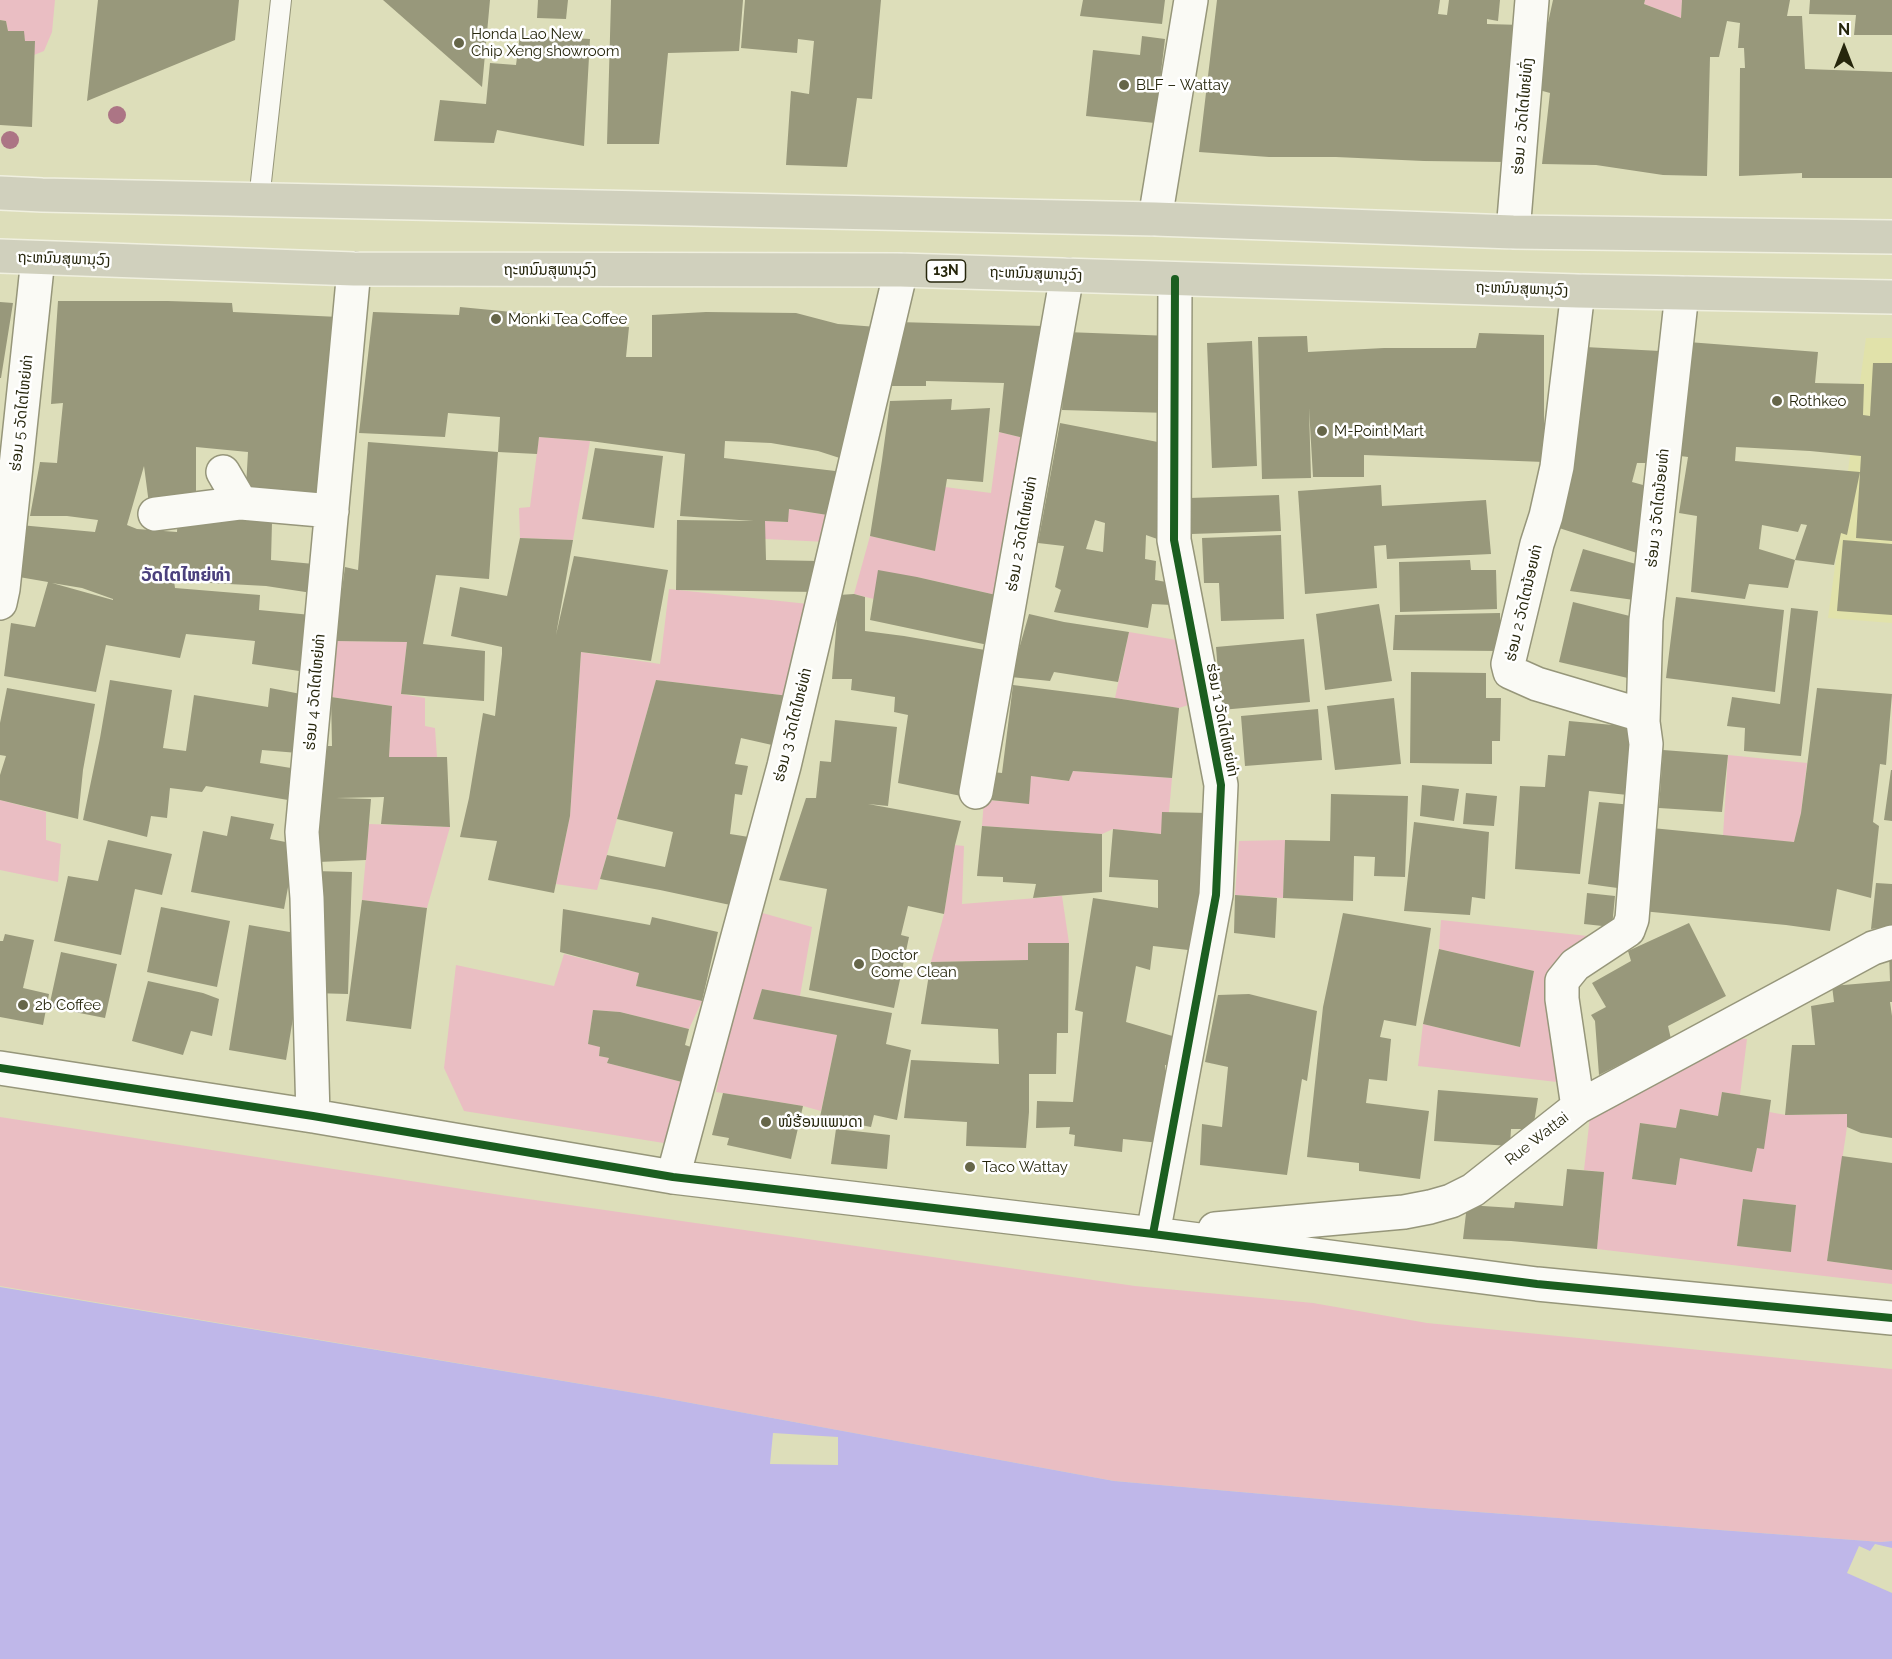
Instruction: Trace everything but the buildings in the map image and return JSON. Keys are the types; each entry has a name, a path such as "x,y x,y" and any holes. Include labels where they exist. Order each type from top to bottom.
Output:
{"highway":[{"path":"0,193 1155,219 1513,232 1892,237"},
{"name":"ຖະຫນົນສຸພານຸວົງ","path":"0,256 354,269 901,270 1578,291 1892,297"}],"street":[{"path":"1155,219 1191,0"},
{"name":"ຮ່ອມ 2 ວັດໄຕໄຫຍ່ທົ່ງ","path":"1513,232 1532,0"},
{"name":"ຮ່ອມ 5 ວັດໄຕໄຫຍ່ທ່າ","path":"1,593 38,258"},
{"name":"ຮ່ອມ 4 ວັດໄຕໄຫຍ່ທ່າ","path":"313,1116 307,898 302,832 354,269"},
{"name":"ຮ່ອມ 3 ວັດໄຕໄຫຍ່ທ່າ","path":"673,1177 784,766 901,270"},
{"name":"ຮ່ອມ 2 ວັດໄຕໄຫຍ່ທ່າ","path":"976,792 1067,275"},
{"name":"ຮ່ອມ 1 ວັດໄຕໄຫຍ່ທ່າ","path":"1153,1234 1216,895 1221,785 1174,540 1175,279"},
{"name":"ຮ່ອມ 2 ວັດໄຕນ້ອຍທ່າ","path":"1578,291 1557,467 1508,664 1510,672 1538,684 1638,714 1644,722"},
{"name":"ຮ່ອມ 3 ວັດໄຕນ້ອຍທ່າ","path":"1644,722 1646,620 1682,293"},
{"path":"223,472 241,503"},
{"path":"155,514 241,503 332,511"},
{"path":"1578,1107 1562,999 1562,981 1575,965 1628,930 1632,919 1646,744 1644,722"},
{"name":"Rue Wattai","path":"1153,1234 1404,1212 1451,1201 1473,1190 1578,1107 1873,948 1892,942"},
{"path":"0,1068 313,1116 673,1177 1153,1234 1538,1284 1892,1318"}],"lane":[{"path":"259,200 281,0"}],"shaded area":[{"path":"0,0 55,0 52,32 44,51 34,55 35,41 25,41 23,31 8,31 6,21 0,20"},
{"path":"1645,0 1682,0 1681,18 1644,4"},
{"path":"1866,338 1892,338 1892,623 1828,618"},
{"path":"999,432 1028,439 996,595 917,577 874,599 854,594 870,536 935,551 945,487 991,493"},
{"path":"539,437 590,441 573,540 520,538 519,508 530,507"},
{"path":"789,509 834,516 827,542 765,539 765,521 787,522"},
{"path":"669,589 808,604 789,696 656,680 597,890 556,884 570,816 581,652 660,664"},
{"path":"1129,632 1183,641 1194,703 1179,708 1115,698"},
{"path":"335,641 407,642 401,694 425,698 425,726 435,728 437,757 389,757 392,706 331,697"},
{"path":"1728,755 1807,763 1801,813 1794,842 1723,836"},
{"path":"1073,771 1172,778 1169,812 1161,834 1113,829 1102,834 982,826 984,800 1028,803 1031,776 1068,781"},
{"path":"0,800 46,812 46,840 61,844 58,882 0,870"},
{"path":"369,824 450,827 427,908 362,900"},
{"path":"1285,840 1283,898 1235,895 1239,841"},
{"path":"955,845 964,846 962,904 1062,896 1069,943 1028,943 1028,960 931,962 944,914"},
{"path":"759,912 812,927 800,996 762,989 754,1019 837,1035 821,1111 716,1092 738,985"},
{"path":"1441,920 1606,938 1556,978 1563,1050 1557,1082 1418,1066 1423,1024 1520,1047 1534,971 1439,949"},
{"path":"564,954 639,973 636,986 702,1001 689,1029 620,1012 593,1010 588,1043 600,1047 599,1056 609,1058 607,1063 682,1082 670,1144 464,1111 444,1068 456,965 554,986"},
{"path":"1732,1037 1747,1039 1740,1095 1722,1092 1718,1116 1680,1109 1676,1128 1640,1123 1632,1179 1676,1185 1680,1158 1752,1172 1769,1112 1786,1115 1847,1114 1827,1261 1892,1270 1892,1284 1597,1249 1604,1172 1584,1170 1590,1116","holes":["1743,1199 1796,1205 1791,1252 1737,1246"]},
{"path":"0,1117 507,1196 1135,1286 1313,1303 1427,1323 1892,1369 1892,1541 1424,1508 1114,1481 653,1396 0,1286"},
{"path":"0,1287 653,1396 1114,1481 1424,1508 1892,1541 1892,1659 0,1659"}],"pier":[{"path":"773,1433 838,1437 838,1465 770,1464"},
{"path":"1875,1544 1892,1548 1892,1593 1847,1573 1859,1546 1870,1551"}],"cycle path":[{"path":"1153,1234 1216,895 1221,785 1174,540 1175,279"},
{"path":"0,1068 313,1116 673,1177 1153,1234 1537,1284 1892,1318"}],"place":[{"name":"Honda Lao New Chip Xeng showroom","path":"459,43"},
{"name":"BLF – Wattay","path":"1124,85"},
{"name":"Monki Tea Coffee","path":"496,319"},
{"name":"Rothkeo","path":"1777,401"},
{"name":"M-Point Mart","path":"1322,431"},
{"name":"Doctor Come Clean","path":"859,964"},
{"name":"2b Coffee","path":"23,1005"},
{"name":"ໜໍຮ້ອນແພນດາ","path":"766,1122"},
{"name":"Taco Wattay","path":"970,1167"}],"district":[{"name":"ວັດໄຕໄຫຍ່ທ່າ","path":"186,576"}]}
